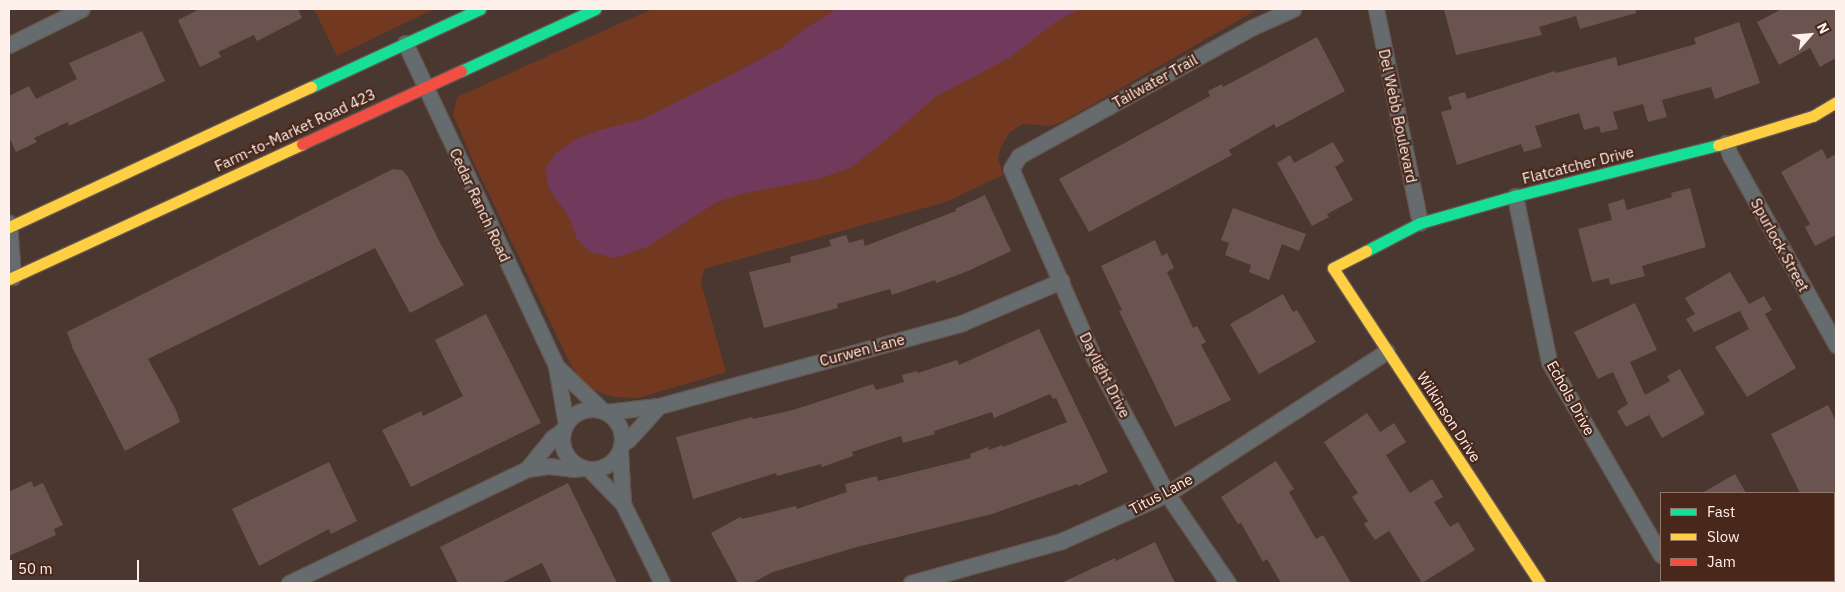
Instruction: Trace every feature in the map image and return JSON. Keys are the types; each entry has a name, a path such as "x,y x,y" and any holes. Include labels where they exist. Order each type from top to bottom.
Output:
{"main road":[{"path":"9,225 480,9"},
{"name":"Farm-to-Market Road 423","path":"10,277 595,9"},
{"name":"Flatcatcher Drive","path":"1333,268 1420,223 1515,196 1726,143 1812,116 1836,102"},
{"name":"Wilkinson Drive","path":"1333,268 1540,583"}],"street":[{"path":"9,45 82,9"},
{"name":"Tailwater Trail","path":"1019,156 1253,27 1293,9"},
{"name":"Del Webb Boulevard","path":"1376,9 1420,223"},
{"name":"Cedar Ranch Road","path":"405,43 556,366 564,427"},
{"name":"Spurlock Street","path":"1726,143 1730,155 1836,345"},
{"name":"Daylight Drive","path":"1019,156 1011,170 1094,358 1167,494 1228,583"},
{"name":"Echols Drive","path":"1515,196 1548,362 1660,553"},
{"path":"9,225 10,277"},
{"name":"Curwen Lane","path":"604,411 659,406 962,324 1060,281"},
{"name":"Titus Lane","path":"911,583 1061,541 1167,494 1387,351"},
{"name":"Cedar Ranch Road","path":"556,366 604,411"},
{"path":"289,583 527,469 549,466 586,469 604,467 611,464 621,447 659,406"},
{"path":"527,469 570,418 583,410 604,411 619,424 623,504"},
{"path":"564,427 562,446 565,453 569,459 586,469 623,504 662,583"}],"shaded area":[{"path":"314,9 434,9 337,56"},
{"path":"652,9 1258,9 1064,121 1051,126 1023,124 1010,132 1001,147 998,158 1003,175 946,202 704,269 701,283 726,372 638,398 614,397 593,390 579,378 569,361 473,161 453,114 457,97"},
{"path":"837,9 1080,9 1058,20 1011,57 935,97 891,136 850,168 818,179 741,194 717,202 647,247 615,258 590,252 577,239 569,217 548,187 546,168 555,154 576,139 600,130 643,119 729,76 781,48 806,28"}],"building":[{"path":"200,9 298,9 302,18 257,41 254,35 218,52 221,57 200,67 178,20"},
{"path":"1444,9 1636,9 1636,13 1580,29 1576,16 1539,27 1542,35 1456,55"},
{"path":"1782,9 1836,9 1836,58 1820,67 1810,48 1779,65 1757,22"},
{"path":"1739,22 1760,83 1715,99 1711,87 1662,100 1667,117 1648,122 1643,104 1613,112 1618,129 1601,133 1599,126 1584,130 1579,113 1535,126 1542,147 1524,152 1521,144 1457,165 1441,112 1452,109 1448,97 1465,92 1467,99 1555,71 1556,73 1616,57 1618,66 1696,44 1694,38"},
{"path":"142,31 165,81 69,126 68,122 34,138 37,142 16,152 9,137 9,96 29,86 36,99 77,79 69,63"},
{"path":"1317,37 1345,91 1276,128 1274,124 1229,150 1232,155 1089,232 1059,179 1210,96 1208,91 1222,84 1223,87"},
{"path":"1333,142 1344,161 1335,167 1353,200 1327,214 1329,217 1312,226 1277,163 1290,155 1294,163"},
{"path":"1822,149 1827,159 1836,154 1836,235 1815,246 1805,227 1810,224 1781,172"},
{"path":"393,169 402,170 408,177 439,241 464,285 410,313 375,248 148,359 176,410 180,422 125,451 73,349 67,332"},
{"path":"1690,188 1706,247 1642,266 1645,276 1610,285 1609,278 1592,282 1578,229 1612,220 1608,204 1624,199 1627,210 1672,197 1671,193"},
{"path":"985,195 1011,251 968,271 936,283 935,280 892,295 890,289 837,304 838,308 764,328 749,272 791,262 790,257 831,246 829,240 846,235 849,243 863,239 865,246 956,211 955,209"},
{"path":"1233,208 1306,234 1299,251 1282,244 1269,280 1249,272 1251,265 1225,255 1229,243 1221,240"},
{"path":"1155,240 1162,256 1167,253 1174,268 1167,272 1193,328 1197,326 1206,342 1201,345 1231,400 1175,427 1119,311 1122,310 1101,266"},
{"path":"1730,272 1749,304 1764,296 1772,310 1765,314 1796,368 1747,397 1715,347 1749,329 1740,311 1694,332 1686,319 1695,314 1685,298"},
{"path":"1283,294 1293,312 1297,310 1316,342 1259,374 1230,324"},
{"path":"1635,303 1657,350 1630,362 1645,395 1670,381 1667,376 1680,369 1705,414 1662,438 1649,415 1626,427 1617,411 1628,404 1613,372 1598,379 1574,332"},
{"path":"486,314 541,423 411,487 382,430 421,411 423,416 463,396 435,340"},
{"path":"1039,329 1108,472 1078,486 1077,484 992,514 857,547 773,572 752,583 738,583 711,533 740,517 742,519 796,506 797,509 847,492 845,484 877,476 878,481 971,458 970,454 988,447 989,450 1002,445 1003,447 1067,422 1056,398 1053,399 1050,394 994,418 992,412 934,431 935,434 903,443 901,436 852,452 853,456 822,467 821,464 777,476 776,473 693,499 676,437 752,417 753,419 793,410 873,384 876,390 904,382 902,375 917,371 918,373 957,360 959,365"},
{"path":"1828,405 1836,421 1836,493 1800,492 1771,434"},
{"path":"1367,413 1380,432 1394,423 1406,442 1386,455 1410,493 1432,479 1443,497 1434,502 1450,527 1458,522 1475,550 1422,583 1389,531 1375,540 1364,524 1368,521 1352,497 1358,493 1324,442"},
{"path":"1276,461 1294,489 1289,492 1316,539 1323,535 1351,583 1281,583 1267,559 1263,562 1241,523 1238,524 1221,497"},
{"path":"329,462 357,521 331,534 329,529 259,566 232,509"},
{"path":"1735,474 1745,492 1704,492"},
{"path":"31,481 34,487 43,483 63,525 54,529 56,535 9,556 9,492"},
{"path":"568,483 617,583 552,583 542,563 501,583 458,583 440,547"},
{"path":"1155,542 1175,583 1061,583 1115,558 1116,561"}],"traffic: fast":[{"path":"311,87 480,9"},
{"path":"461,71 595,9"},
{"path":"1366,251 1420,223 1515,196 1718,145"}],"traffic: slow":[{"path":"9,227 311,87"},
{"path":"1718,145 1813,116 1836,102"},
{"path":"9,279 302,144"},
{"path":"1366,251 1333,268 1540,583"}],"traffic: jam":[{"path":"302,144 461,71"}]}
